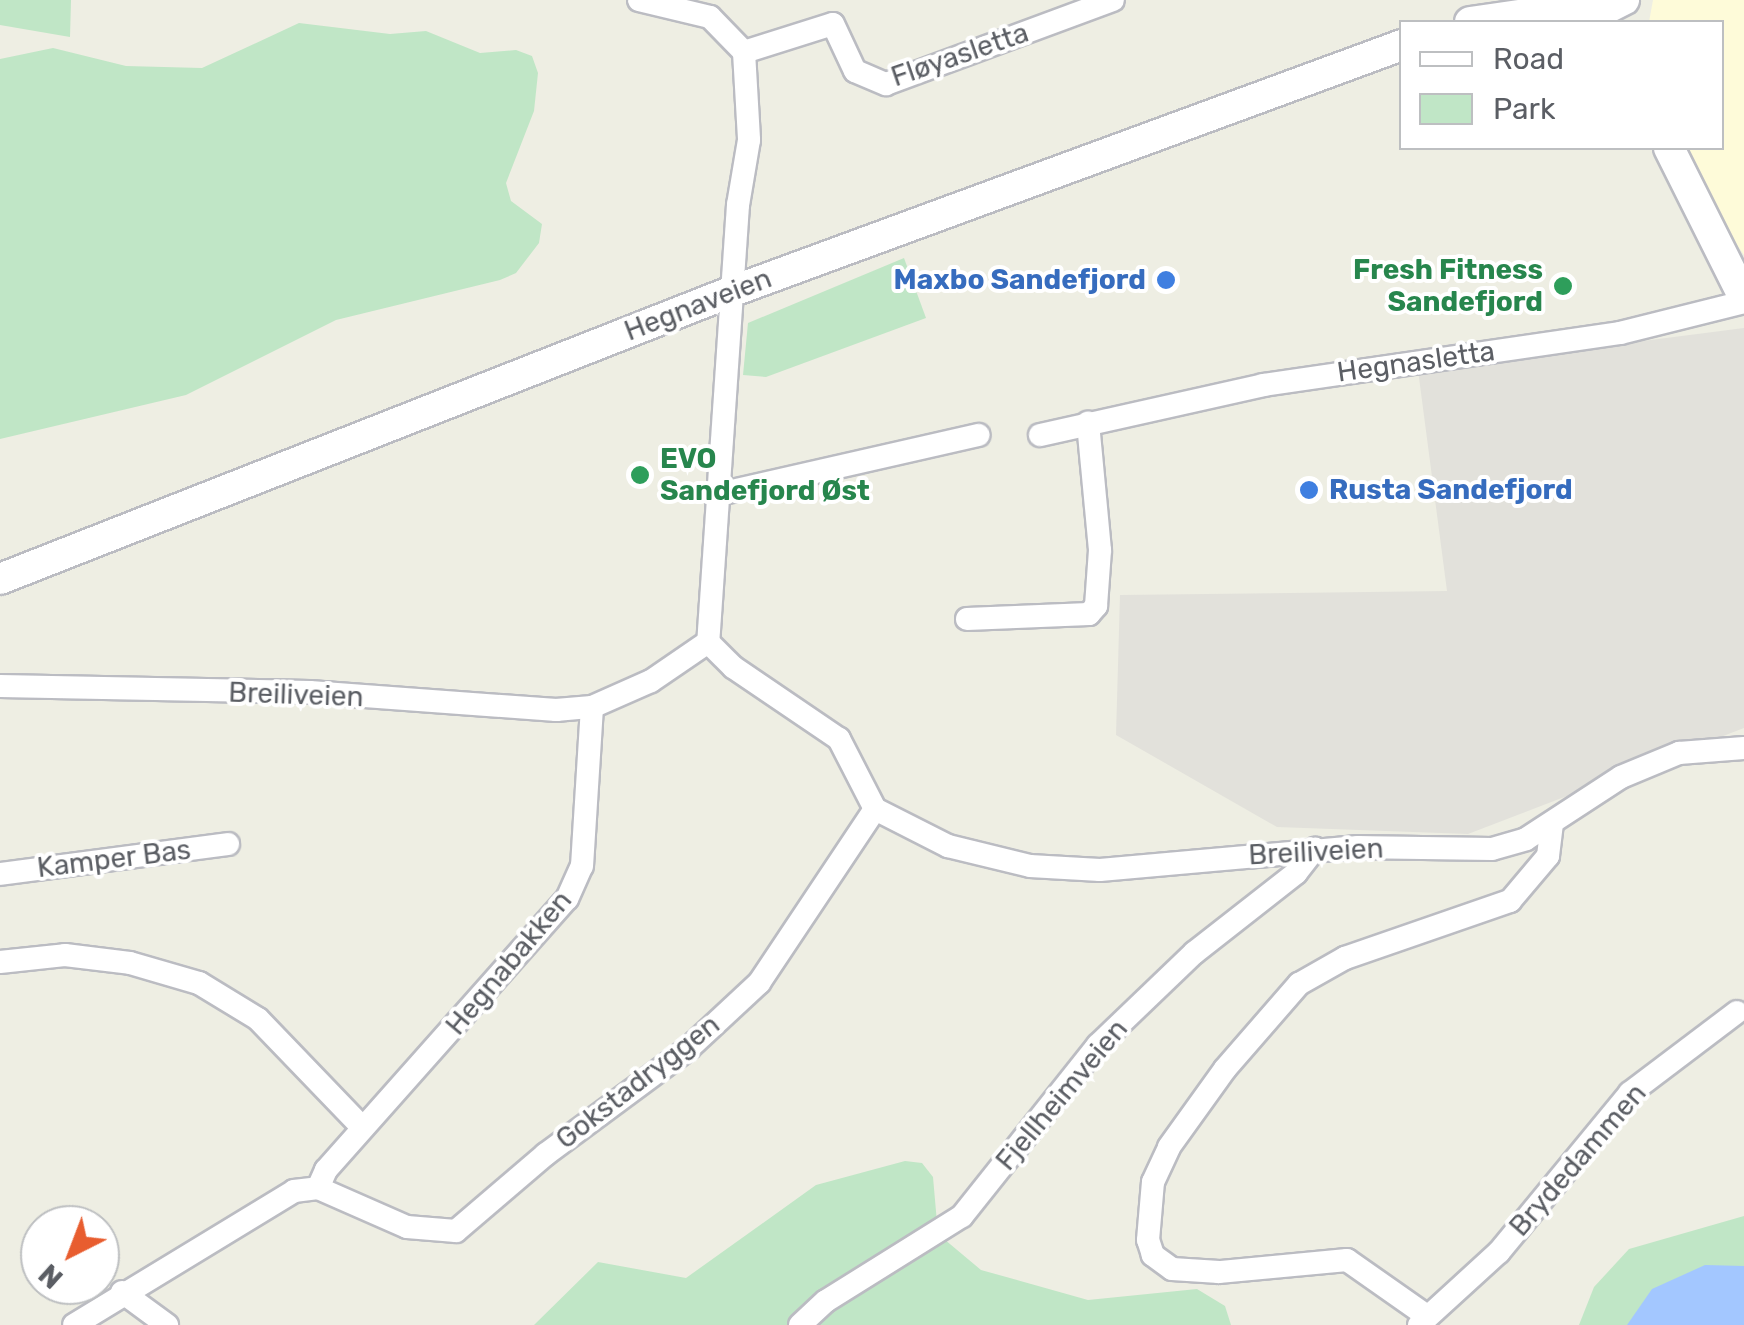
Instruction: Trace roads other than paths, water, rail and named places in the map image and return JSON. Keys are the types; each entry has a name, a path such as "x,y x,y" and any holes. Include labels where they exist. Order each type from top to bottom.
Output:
{"main road":[{"path":"1473,20 1508,0"},
{"path":"1489,20 1613,9 1628,0"},
{"name":"Hegnaveien","path":"0,579 734,291 1399,46"},
{"path":"1670,150 1705,213 1744,300"},
{"path":"1705,213 1744,264"}],"street":[{"path":"592,707 666,673 708,642 749,140 744,52 725,28 689,4 639,0"},
{"name":"Fløyasletta","path":"744,52 833,24 855,71 886,84 1097,3"},
{"name":"Hegnasletta","path":"1040,435 1386,362 1620,332 1744,300"},
{"path":"967,619 1089,614 1096,606 1100,550 1088,423"},
{"path":"723,494 978,436"},
{"path":"708,642 733,667 840,739 875,808"},
{"name":"Breiliveien","path":"0,686 310,692 511,710 592,707"},
{"name":"Hegnabakken","path":"318,1188 363,1128 556,914 575,884 582,866 592,707"},
{"name":"Breiliveien","path":"875,808 948,846 1030,866 1100,870 1314,850 1492,849 1552,824 1621,778 1678,753 1744,748"},
{"name":"Gokstadryggen","path":"318,1188 407,1227 441,1234 472,1223 546,1154 689,1048 758,983 875,808"},
{"path":"1422,1320 1347,1260 1219,1272 1172,1269 1153,1254 1148,1240 1153,1182 1169,1146 1225,1068 1298,984 1344,958 1510,902 1548,856 1552,824"},
{"name":"Kamper Bas","path":"0,874 228,844"},
{"name":"Fjellheimveien","path":"800,1325 962,1216 1098,1045 1194,953 1296,873 1314,850"},
{"path":"0,962 65,955 130,962 198,983 258,1019 363,1128"},
{"name":"Brydedammen","path":"1422,1320 1499,1252 1630,1093 1737,1012"},
{"path":"74,1325 248,1213 294,1191 318,1188"},
{"path":"122,1292 166,1325"}],"water":[{"path":"1705,1265 1744,1266 1744,1325 1627,1325 1652,1289"}],"place":[{"name":"Maxbo Sandefjord","path":"1166,280"},
{"name":"Fresh Fitness Sandefjord","path":"1563,286"},
{"name":"EVO Sandefjord Øst","path":"640,475"},
{"name":"Rusta Sandefjord","path":"1309,490"}]}
